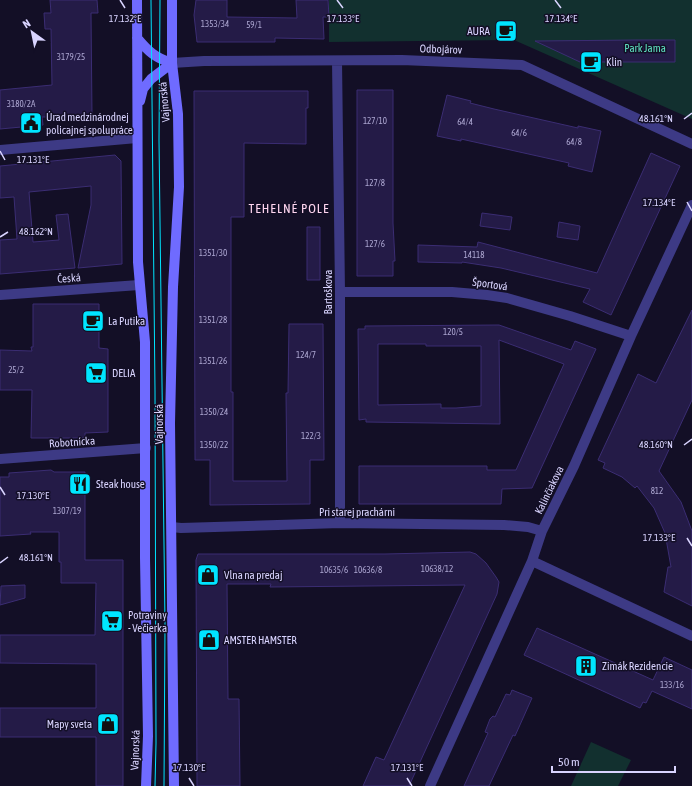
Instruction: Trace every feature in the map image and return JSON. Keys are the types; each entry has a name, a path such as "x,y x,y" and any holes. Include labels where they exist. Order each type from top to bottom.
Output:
{"main road":[{"name":"Vajnorská","path":"138,0 136,114 137,232 139,285 145,342 145,558 148,736 146,786"},
{"name":"Vajnorská","path":"172,0 172,63 178,114 179,187 173,287 170,423 174,786"},
{"path":"137,38 152,54 159,59 172,63"},
{"name":"Vajnorská","path":"136,114 143,89 151,79 172,63"}],"street":[{"name":"Odbojárov","path":"172,63 204,61 402,60 522,65 692,144"},
{"name":"Bartoškova","path":"337,61 340,292 340,523"},
{"path":"0,150 137,138"},
{"name":"Kalinčiakova","path":"430,786 532,561 542,531 574,466 631,336 692,205"},
{"name":"Česká","path":"0,295 139,285"},
{"name":"Športová","path":"340,292 452,292 507,298 570,316 631,336"},
{"name":"Robotnícka","path":"0,459 146,448"},
{"name":"Pri starej prachárni","path":"172,527 186,528 340,523 504,525 528,527 542,531"},
{"path":"532,561 692,636"}],"green space":[{"name":"Park Jama","path":"329,0 692,0 692,119 514,40 329,42"},
{"path":"591,742 631,760 618,786 571,786"}],"building":[{"path":"50,0 97,0 98,13 91,13 92,117 42,117 43,125 0,129 0,90 52,85 51,29 45,29 44,13 51,13"},
{"path":"196,0 227,0 227,17 297,18 296,0 328,0 329,17 323,17 324,39 275,38 275,42 197,42 194,15"},
{"path":"501,23 513,23 514,40 501,40"},
{"path":"675,40 675,62 580,62 535,41"},
{"path":"357,90 393,90 393,223 395,261 393,261 393,276 357,276"},
{"path":"194,91 308,91 308,108 306,108 306,144 244,143 244,217 231,217 231,392 233,392 233,481 287,481 286,393 288,393 289,324 323,324 324,460 310,460 310,504 210,505 210,460 195,460"},
{"path":"447,95 494,109 578,128 578,126 601,131 592,172 568,166 569,163 461,139 461,141 437,136"},
{"path":"651,153 680,166 611,315 583,302 590,289 501,268 462,262 418,262 418,245 477,247 478,242 597,273"},
{"path":"115,155 121,161 122,264 78,268 91,205 91,186 29,192 33,242 59,240 56,215 68,214 75,268 0,274 0,240 17,239 14,197 0,198 0,166"},
{"path":"482,213 512,217 510,230 480,226"},
{"path":"559,222 580,226 578,240 557,237"},
{"path":"307,227 320,227 320,280 307,280"},
{"path":"33,304 99,304 99,348 108,349 108,432 85,433 85,438 31,438 32,390 0,390 0,350 32,351"},
{"path":"692,310 692,400 659,471 681,502 692,531 692,606 664,592 668,567 671,567 665,533 654,508 637,486 635,488 622,477 603,468 605,463 598,460 638,374 656,383"},
{"path":"499,325 571,350 575,341 596,349 532,488 502,489 501,504 359,504 359,466 487,466 487,470 516,470 564,364 499,340 500,424 366,422 366,419 359,420 358,329 365,329 365,326","holes":["378,344 426,344 426,346 481,346 481,406 441,408 441,404 378,405"]},
{"path":"51,470 54,472 85,472 85,560 123,560 123,786 96,786 96,737 0,737 0,708 96,708 96,664 0,663 0,635 95,635 96,583 61,583 59,532 30,532 31,534 0,536 0,477 9,477 9,473"},
{"path":"470,552 476,554 486,563 496,577 499,582 497,594 409,786 363,786 376,757 384,760 465,585 270,587 271,584 227,584 228,699 239,699 240,786 197,786 196,560 198,554 385,554"},
{"path":"25,585 25,598 0,605 1,586"},
{"name":"Zimák Rezidencie","path":"537,628 653,680 664,657 692,670 692,709 652,691 646,703 643,702 640,708 524,655"},
{"path":"512,690 532,698 515,736 513,735 489,786 464,786 488,733 485,732 490,719 493,716 495,717 506,694 510,695"}],"tram line":[{"path":"151,0 155,391 155,786"},
{"path":"160,0 159,140 165,625 164,786"}],"place":[{"name":"AURA","path":"506,31"},
{"name":"Klin","path":"591,62"},
{"name":"Úrad medzinárodnej policajnej spolupráce","path":"31,123"},
{"name":"La Putika","path":"93,321"},
{"name":"DELIA","path":"96,373"},
{"name":"Steak house","path":"80,484"},
{"name":"Vlna na predaj","path":"208,575"},
{"name":"Potraviny - Večierka","path":"112,621"},
{"name":"AMSTER HAMSTER","path":"209,640"},
{"name":"Zimák Rezidencie","path":"586,666"},
{"name":"Mapy sveta","path":"108,724"}],"district":[{"name":"TEHELNÉ POLE","path":"289,208"}]}
